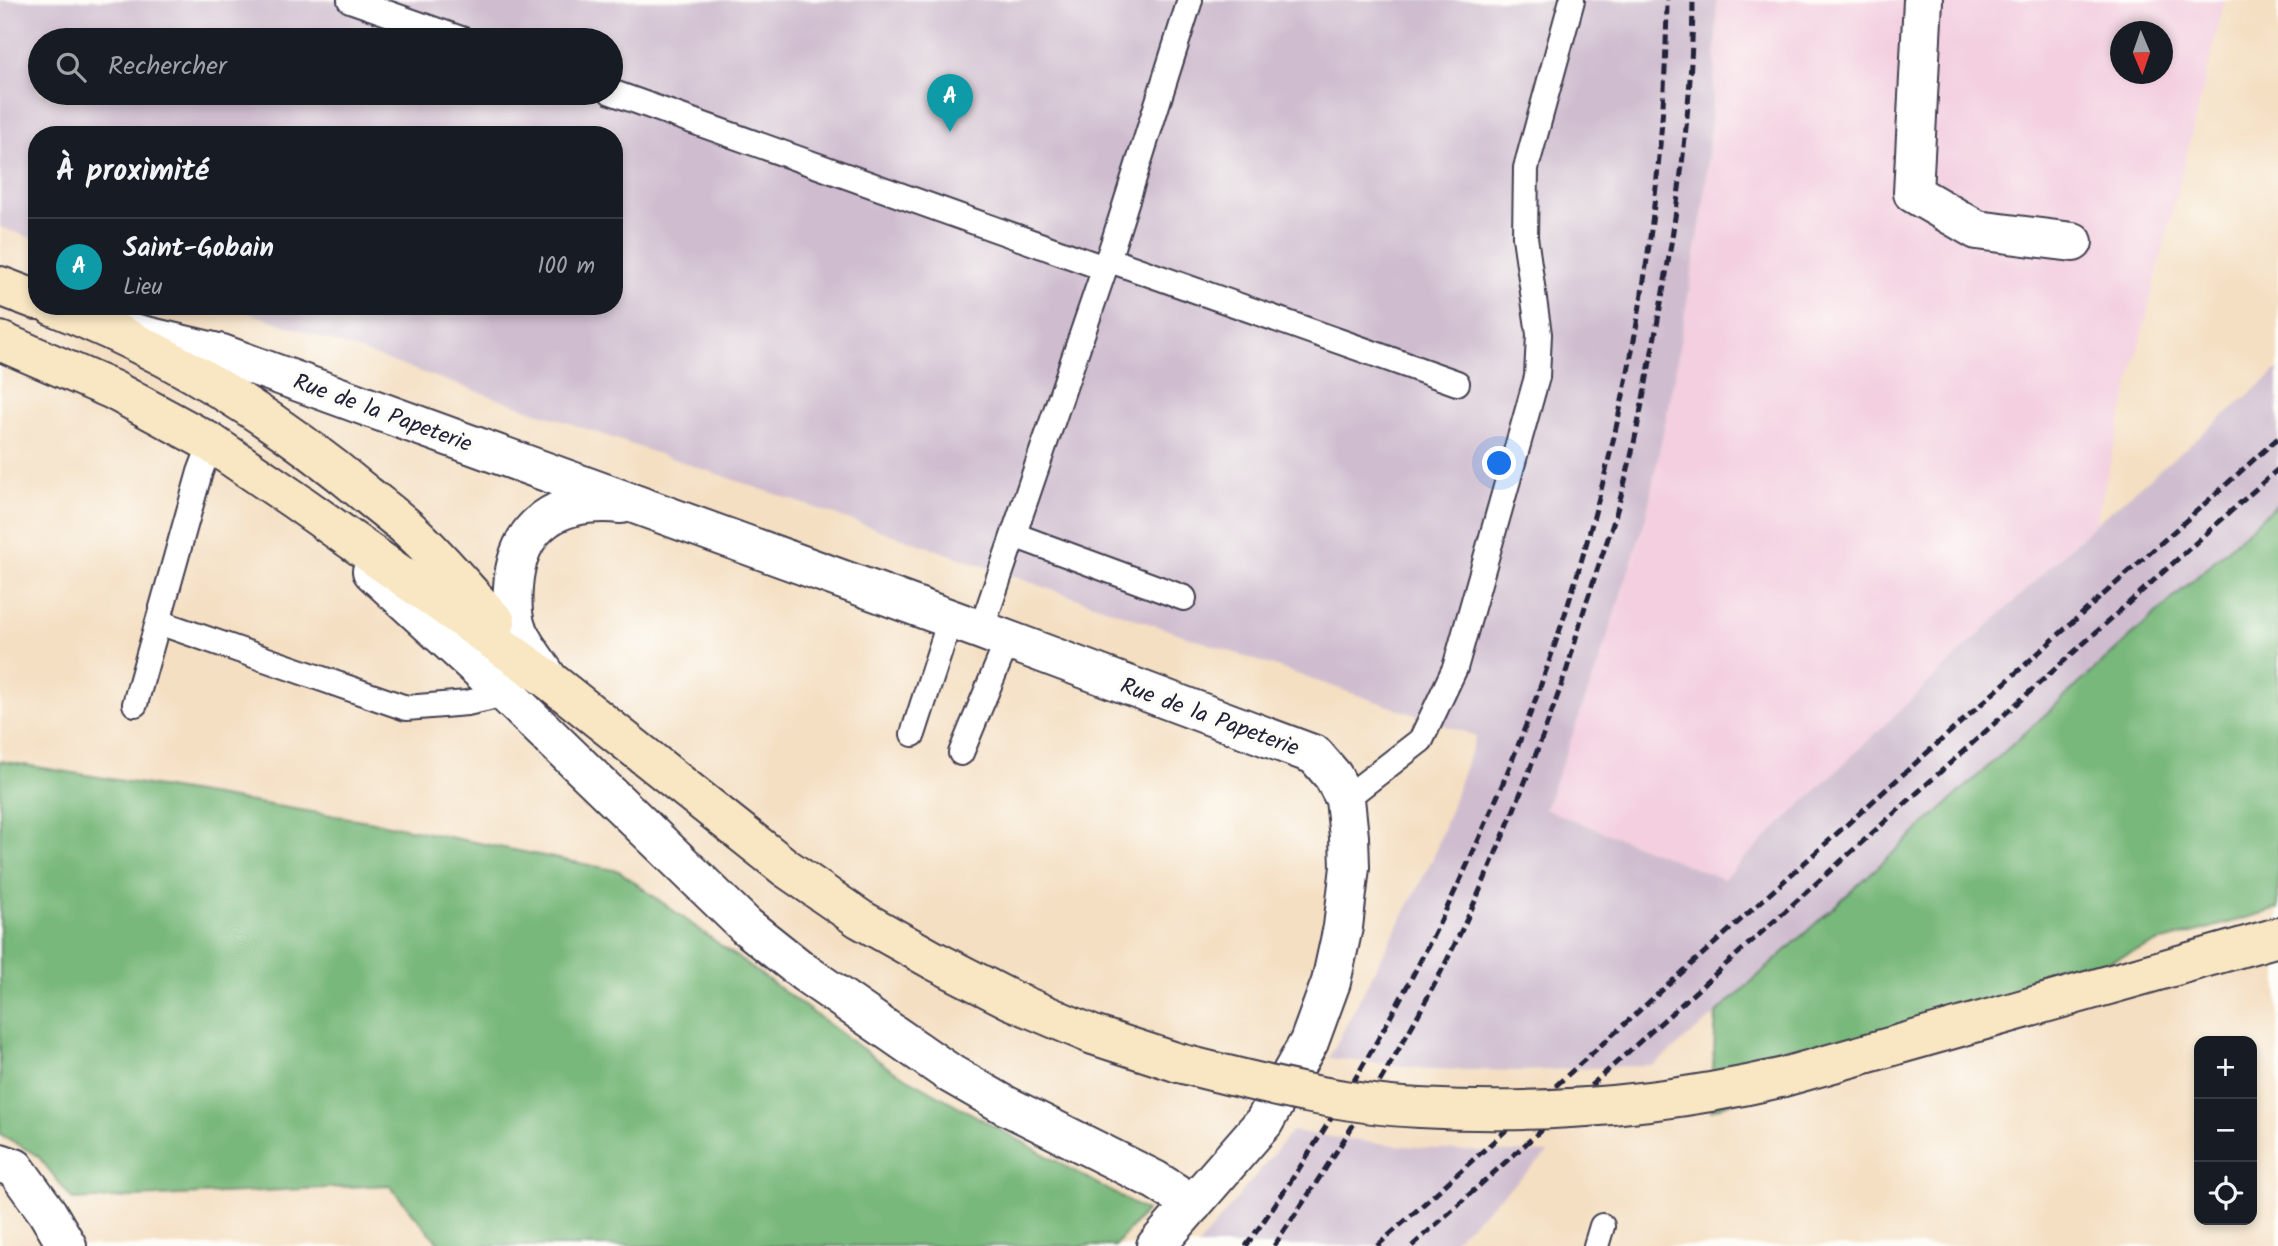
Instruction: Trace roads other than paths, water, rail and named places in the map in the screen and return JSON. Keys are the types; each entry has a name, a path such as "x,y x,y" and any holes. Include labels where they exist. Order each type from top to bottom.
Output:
{"main road":[{"path":"0,286 28,297"},
{"path":"76,315 178,364 230,395 322,457 413,532 549,680"},
{"path":"0,341 113,390 211,443 296,500 549,680 786,869 860,919 1011,1000 1093,1035 1179,1063 1299,1092 1419,1108 1520,1109 1682,1097 1780,1078 2278,937"}],"street":[{"path":"1923,0 1913,193 1978,230 2073,242"},
{"name":"Rue de la Papeterie","path":"103,326 222,354 1315,755 1333,776 1345,799 1350,867 1343,927 1331,982 1309,1042 1264,1122 1156,1246"},
{"path":"296,500 506,694 746,926 805,973 951,1074 1005,1105 1155,1180 1193,1203"},
{"name":"Rue de la Papeterie","path":"549,680 517,630 513,614 516,558 522,544 541,523 569,508 606,503 633,505 659,513"},
{"path":"0,1163 15,1168 47,1212 67,1246"}],"lane":[{"path":"350,0 430,28"},
{"path":"961,753 979,631 1106,264 1190,0"},
{"path":"1345,799 1421,740 1455,668 1537,377 1539,334 1525,237 1526,168 1572,0"},
{"path":"623,96 1457,383"},
{"path":"135,704 200,471 211,443"},
{"path":"1013,535 1184,598"},
{"path":"158,622 406,708 467,703 506,694"},
{"path":"913,734 979,631"}],"railway":[{"path":"1246,1246 1338,1107 1420,962 1491,811 1551,655 1600,495 1635,332 1658,167 1667,0"},
{"path":"1274,1246 1408,1034 1455,945 1512,814 1567,669 1624,483 1653,346 1681,174 1693,0"},
{"path":"1377,1246 2278,438"},
{"path":"1412,1246 2278,469"}],"place":[{"name":"Saint-Gobain","path":"950,132"}]}
